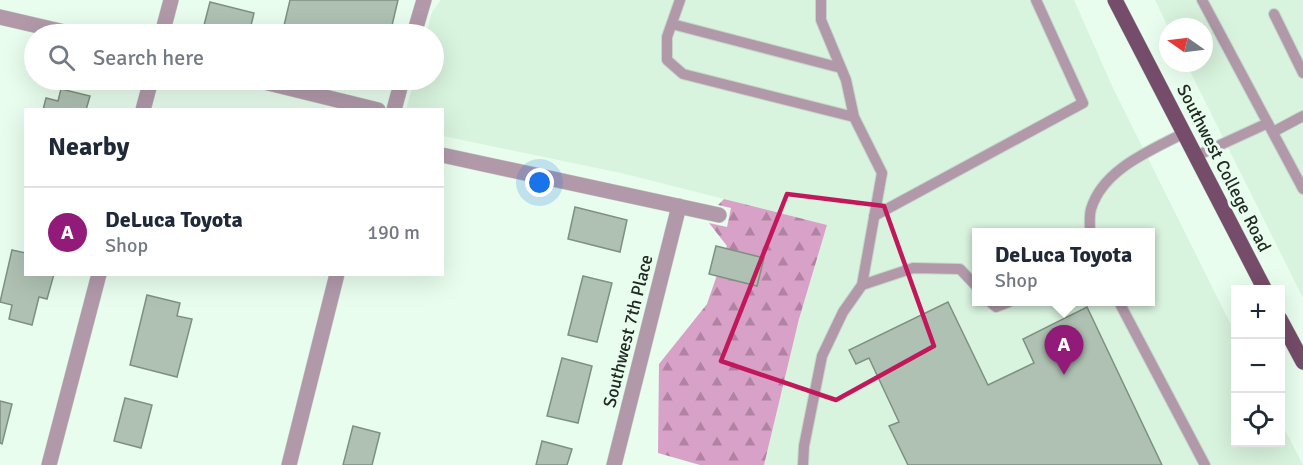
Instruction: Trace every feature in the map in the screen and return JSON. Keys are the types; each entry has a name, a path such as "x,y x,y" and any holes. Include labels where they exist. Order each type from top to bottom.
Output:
{"main road":[{"name":"Southwest College Road","path":"1115,0 1262,285"},
{"path":"1285,327 1303,362"}],"street":[{"path":"165,24 171,0"},
{"path":"417,24 424,0"},
{"path":"0,17 30,24"},
{"path":"144,108 148,90"},
{"path":"297,90 370,108"},
{"path":"395,108 399,90"},
{"path":"444,154 718,215"},
{"name":"Southwest 7th Place","path":"614,465 679,206"},
{"path":"49,465 98,276"},
{"path":"289,465 336,276"}],"lane":[{"path":"680,0 667,37 667,60 683,74 854,117"},
{"path":"803,465 804,446 822,356 843,312 862,285 882,173 854,117 841,68 821,20 821,0"},
{"path":"874,216 1083,103 1036,0"},
{"path":"1202,0 1303,189"},
{"path":"1274,14 1303,73"},
{"path":"672,24 841,68"},
{"path":"1196,156 1303,116"},
{"path":"1090,228 1091,210 1104,184 1137,158 1184,133"},
{"path":"862,285 913,268 960,269 972,282"},
{"path":"1121,306 1205,465"}],"highlighted area":[{"path":"787,194 884,206 934,346 836,400 721,361"}],"shaded area":[{"path":"441,0 1074,0 1113,88 1231,325 1231,447 1285,447 1285,430 1303,465 764,465 799,319 827,225 621,173 444,136 444,108 407,108 411,90 444,90 444,24 429,24 432,12"},
{"path":"1155,0 1303,0 1303,298 1190,72 1213,72 1213,18 1164,18"}],"green space":[{"path":"724,199 827,225 799,319 764,465 700,465 658,453 659,364 707,304 727,246 709,223 727,227 731,208 718,205"}],"building":[{"path":"290,0 398,0 392,24 284,24"},
{"path":"210,2 254,13 251,24 204,24"},
{"path":"61,90 90,96 87,108 44,108 46,98 58,101"},
{"path":"575,207 627,220 620,252 568,239"},
{"path":"716,246 764,258 757,286 709,274"},
{"path":"12,250 24,253 24,276 53,276 47,299 39,297 32,325 9,319 12,305 0,302"},
{"path":"583,276 612,283 597,342 568,335"},
{"path":"147,295 180,303 177,316 192,319 177,377 130,365"},
{"path":"948,302 988,385 1034,363 1023,339 1087,307 1162,465 908,465 889,426 899,422 869,358 856,364 849,350"},
{"path":"562,358 592,366 578,423 547,416"},
{"path":"125,398 152,405 141,448 114,441"},
{"path":"0,401 12,404 2,444 0,443"},
{"path":"353,426 380,433 372,465 343,465"},
{"path":"542,441 572,449 567,465 536,465"}],"place":[{"name":"DeLuca Toyota","path":"1064,375"}]}
